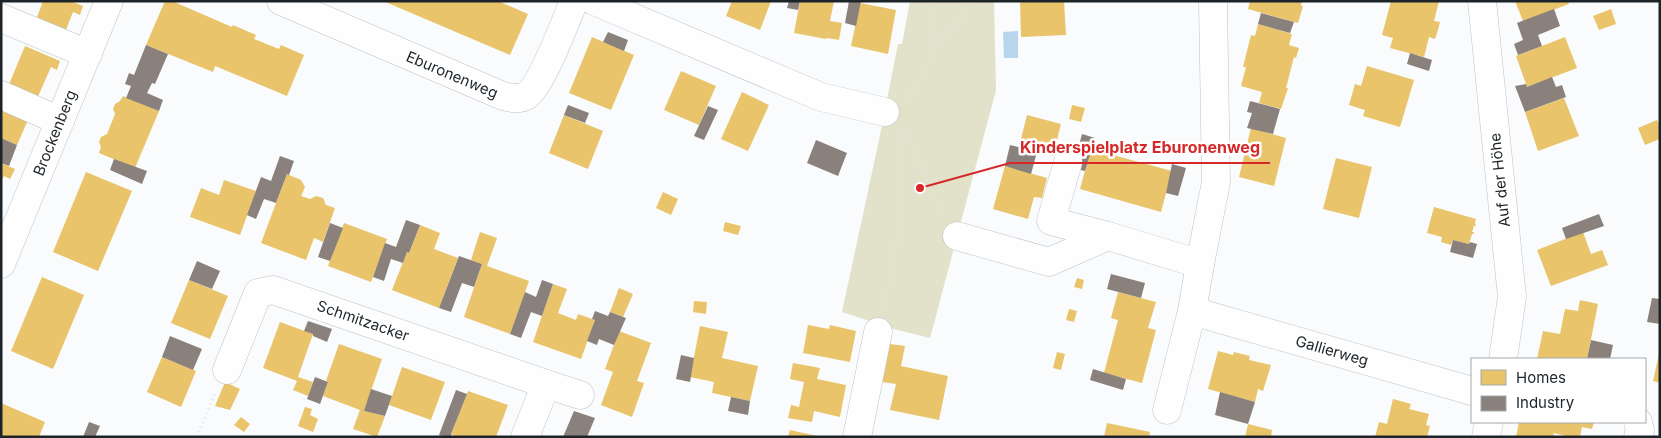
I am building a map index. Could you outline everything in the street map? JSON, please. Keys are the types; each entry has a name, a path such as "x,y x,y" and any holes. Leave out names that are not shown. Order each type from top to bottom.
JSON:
{"street":[{"name":"Brockenberg","path":"1,264 109,1"},
{"name":"Eburonenweg","path":"282,1 503,96 515,99 527,95 538,84 574,1"},
{"path":"594,1 821,97 898,117"},
{"path":"1167,410 1192,311 1216,182 1213,1"},
{"name":"Auf der Höhe","path":"1482,1 1512,297 1503,358"},
{"path":"1,18 88,54"},
{"path":"1,95 60,121"},
{"path":"1068,162 1051,221 1200,264"},
{"path":"957,236 1049,262 1108,236"},
{"name":"Schmitzacker","path":"227,370 258,293 273,290 580,395"},
{"name":"Gallierweg","path":"1192,311 1471,391"},
{"path":"857,437 878,332"},
{"path":"525,437 546,384"},
{"path":"1486,437 1489,423"},
{"path":"1638,423 1640,430 1638,437"}],"path":[{"path":"878,332 893,265 900,217 900,178 897,156 898,117 930,62 936,41 931,1"},
{"path":"936,41 958,25 968,1"},
{"path":"898,117 921,164 946,228 957,236"},
{"path":"197,437 227,370"}],"green space":[{"path":"910,1 994,1 996,90 930,338 894,329 842,312 898,44 902,44"}],"water":[{"path":"1018,31 1018,58 1004,58 1003,32"}],"building: Homes":[{"path":"43,1 70,1 83,6 80,15 73,12 63,37 34,25"},
{"path":"165,1 172,1 232,27 233,25 256,35 254,39 279,49 281,45 304,55 287,96 215,66 213,72 146,45"},
{"path":"383,1 498,1 528,14 510,55"},
{"path":"732,1 771,1 760,30 726,16"},
{"path":"800,1 834,1 830,21 842,23 839,40 794,33"},
{"path":"1020,1 1064,1 1066,35 1021,37"},
{"path":"1250,1 1302,1 1301,6 1303,6 1298,23 1248,9"},
{"path":"1391,1 1439,1 1434,21 1440,22 1438,30 1435,39 1429,37 1424,57 1390,48 1393,38 1382,35"},
{"path":"1515,1 1568,1 1569,4 1523,21"},
{"path":"860,3 896,10 888,54 851,46"},
{"path":"1611,9 1616,24 1599,30 1593,16"},
{"path":"1258,24 1292,34 1289,45 1299,48 1296,58 1294,57 1286,88 1288,88 1281,109 1259,103 1262,92 1241,86 1246,67 1243,67 1251,35 1255,36"},
{"path":"592,37 634,55 611,110 569,93"},
{"path":"1565,37 1577,68 1527,87 1516,56"},
{"path":"25,46 60,61 57,70 51,67 36,101 7,89"},
{"path":"1367,66 1414,80 1400,127 1363,116 1365,110 1349,105 1355,84 1361,86"},
{"path":"681,71 716,86 699,125 664,110"},
{"path":"742,92 769,105 748,151 721,139"},
{"path":"123,96 159,111 135,168 99,153 101,137 107,134 115,114 113,109 115,104"},
{"path":"1564,98 1579,136 1538,151 1525,112"},
{"path":"1,99 28,120 17,145 1,138"},
{"path":"1072,105 1085,108 1081,122 1069,119"},
{"path":"564,115 603,131 588,169 549,153"},
{"path":"1027,115 1061,124 1053,156 1019,147"},
{"path":"1657,120 1660,126 1660,139 1645,145 1638,128"},
{"path":"1251,128 1286,138 1274,186 1239,177"},
{"path":"1091,149 1172,171 1161,212 1080,189"},
{"path":"1336,158 1372,167 1359,218 1323,209"},
{"path":"1,163 15,169 10,179 4,176 1,181"},
{"path":"1005,166 1047,178 1042,198 1034,197 1028,219 993,209"},
{"path":"86,172 132,191 98,271 53,252"},
{"path":"287,174 301,180 305,187 301,196 310,199 316,196 323,198 326,205 335,208 323,242 314,238 306,260 261,243"},
{"path":"224,180 256,191 240,235 190,217 201,188 219,195"},
{"path":"663,192 678,199 671,215 656,208"},
{"path":"1434,207 1476,219 1476,226 1474,226 1472,232 1474,234 1472,234 1469,244 1453,240 1451,245 1441,242 1442,237 1427,233"},
{"path":"725,222 741,226 738,235 723,231"},
{"path":"344,223 387,239 371,282 328,266"},
{"path":"420,225 440,233 434,249 458,258 439,308 392,290"},
{"path":"480,232 497,238 487,266 529,281 510,334 464,317 482,264 471,260"},
{"path":"1583,232 1591,254 1602,250 1608,265 1551,286 1537,250"},
{"path":"42,277 84,295 53,369 11,351"},
{"path":"1077,278 1084,280 1082,289 1074,287"},
{"path":"189,280 228,296 210,339 171,323"},
{"path":"553,284 567,289 558,313 576,320 578,314 595,320 581,359 533,342"},
{"path":"619,288 633,294 623,317 610,312"},
{"path":"1118,292 1156,302 1148,328 1156,330 1142,383 1104,373 1118,320 1111,318"},
{"path":"1580,300 1598,304 1587,358 1537,358 1543,331 1560,334 1565,309 1578,311"},
{"path":"694,301 707,302 706,314 693,312"},
{"path":"1069,309 1077,311 1074,322 1066,320"},
{"path":"280,322 313,334 298,377 313,382 308,396 293,390 297,381 263,368"},
{"path":"808,325 829,329 830,325 856,331 850,362 803,353"},
{"path":"700,326 728,332 722,358 758,366 750,401 712,393 714,382 690,377"},
{"path":"619,331 651,343 637,381 644,383 632,417 601,405 613,372 605,369"},
{"path":"339,344 382,359 364,411 385,416 377,437 353,429 360,410 323,396 328,382 326,381"},
{"path":"890,344 905,346 901,366 948,376 939,420 890,410 896,384 882,382"},
{"path":"1218,351 1233,355 1234,352 1250,356 1249,360 1271,365 1263,391 1258,389 1255,402 1208,389"},
{"path":"1057,352 1065,354 1061,370 1053,368"},
{"path":"1660,354 1660,383 1653,381"},
{"path":"162,357 196,371 181,407 147,392"},
{"path":"793,363 820,368 817,379 846,385 840,417 814,411 812,422 788,418 791,405 799,407 804,382 790,379"},
{"path":"402,367 445,382 431,420 389,405"},
{"path":"225,382 240,389 230,410 215,406"},
{"path":"468,391 508,405 496,437 457,437 451,434"},
{"path":"1393,399 1411,404 1409,409 1429,414 1426,425 1430,426 1427,437 1375,437 1379,422 1387,424"},
{"path":"1,403 45,422 39,437 1,437"},
{"path":"305,407 312,409 310,415 318,419 313,432 298,426"},
{"path":"241,417 250,424 244,432 234,425"},
{"path":"1107,423 1150,432 1149,437 1104,437"},
{"path":"1519,423 1594,423 1592,429 1582,427 1580,437 1570,437 1554,433 1553,437 1516,437"},
{"path":"1248,424 1272,430 1271,437 1245,437"},
{"path":"790,430 817,436 817,437 788,437"}],"building: Industry":[{"path":"789,1 800,1 798,10 787,8"},
{"path":"849,1 861,1 856,26 845,23"},
{"path":"1554,9 1560,26 1538,35 1542,46 1518,55 1514,44 1523,40 1517,23"},
{"path":"1261,13 1294,22 1290,33 1258,24"},
{"path":"608,32 628,40 624,51 603,42"},
{"path":"146,45 168,54 155,84 152,83 147,93 163,100 159,111 126,98 131,86 125,84 129,73 134,75"},
{"path":"1410,53 1432,60 1429,71 1407,64"},
{"path":"1552,77 1556,87 1562,85 1566,97 1525,112 1515,86 1526,84 1527,87"},
{"path":"1250,101 1280,109 1273,134 1247,128 1252,113 1247,112"},
{"path":"568,105 589,113 585,123 564,115"},
{"path":"708,106 718,110 704,140 694,136"},
{"path":"1082,134 1095,138 1085,171 1073,168"},
{"path":"1,138 17,145 9,166 1,163"},
{"path":"816,140 847,153 838,176 807,163"},
{"path":"1010,145 1037,152 1031,174 1005,166"},
{"path":"280,156 294,161 276,203 264,199 256,219 247,215 261,177 271,181"},
{"path":"114,159 147,171 142,184 110,170"},
{"path":"1172,164 1186,168 1178,196 1166,193"},
{"path":"1599,214 1604,226 1566,239 1562,228"},
{"path":"406,220 420,225 409,253 407,252 403,263 391,259 384,281 373,277 385,243 396,247"},
{"path":"330,223 343,228 330,261 318,257"},
{"path":"1453,240 1477,244 1473,258 1450,252"},
{"path":"459,256 482,264 474,287 462,283 451,312 439,308"},
{"path":"197,261 220,271 212,289 189,280"},
{"path":"1111,274 1145,283 1141,298 1107,289"},
{"path":"542,280 553,284 542,316 531,312 521,338 510,334 525,292 536,297"},
{"path":"1652,298 1660,299 1660,324 1647,322"},
{"path":"595,311 608,316 610,312 626,318 614,345 599,339 597,345 587,341 595,320 592,319"},
{"path":"308,321 332,329 327,342 304,331"},
{"path":"170,336 202,349 193,370 162,357"},
{"path":"1591,340 1613,345 1610,358 1587,358"},
{"path":"681,355 694,358 690,382 676,379"},
{"path":"1093,369 1126,379 1123,390 1090,380"},
{"path":"315,377 328,382 320,404 307,399"},
{"path":"371,389 392,396 385,416 364,411"},
{"path":"456,390 467,394 451,434 452,437 444,437 439,435"},
{"path":"1220,392 1255,402 1248,424 1215,415"},
{"path":"731,397 750,401 748,415 728,411"},
{"path":"574,411 595,418 587,437 563,437"},
{"path":"89,422 100,426 95,437 83,437"}],"place":[{"name":"Kinderspielplatz Eburonenweg","path":"920,188"}]}
